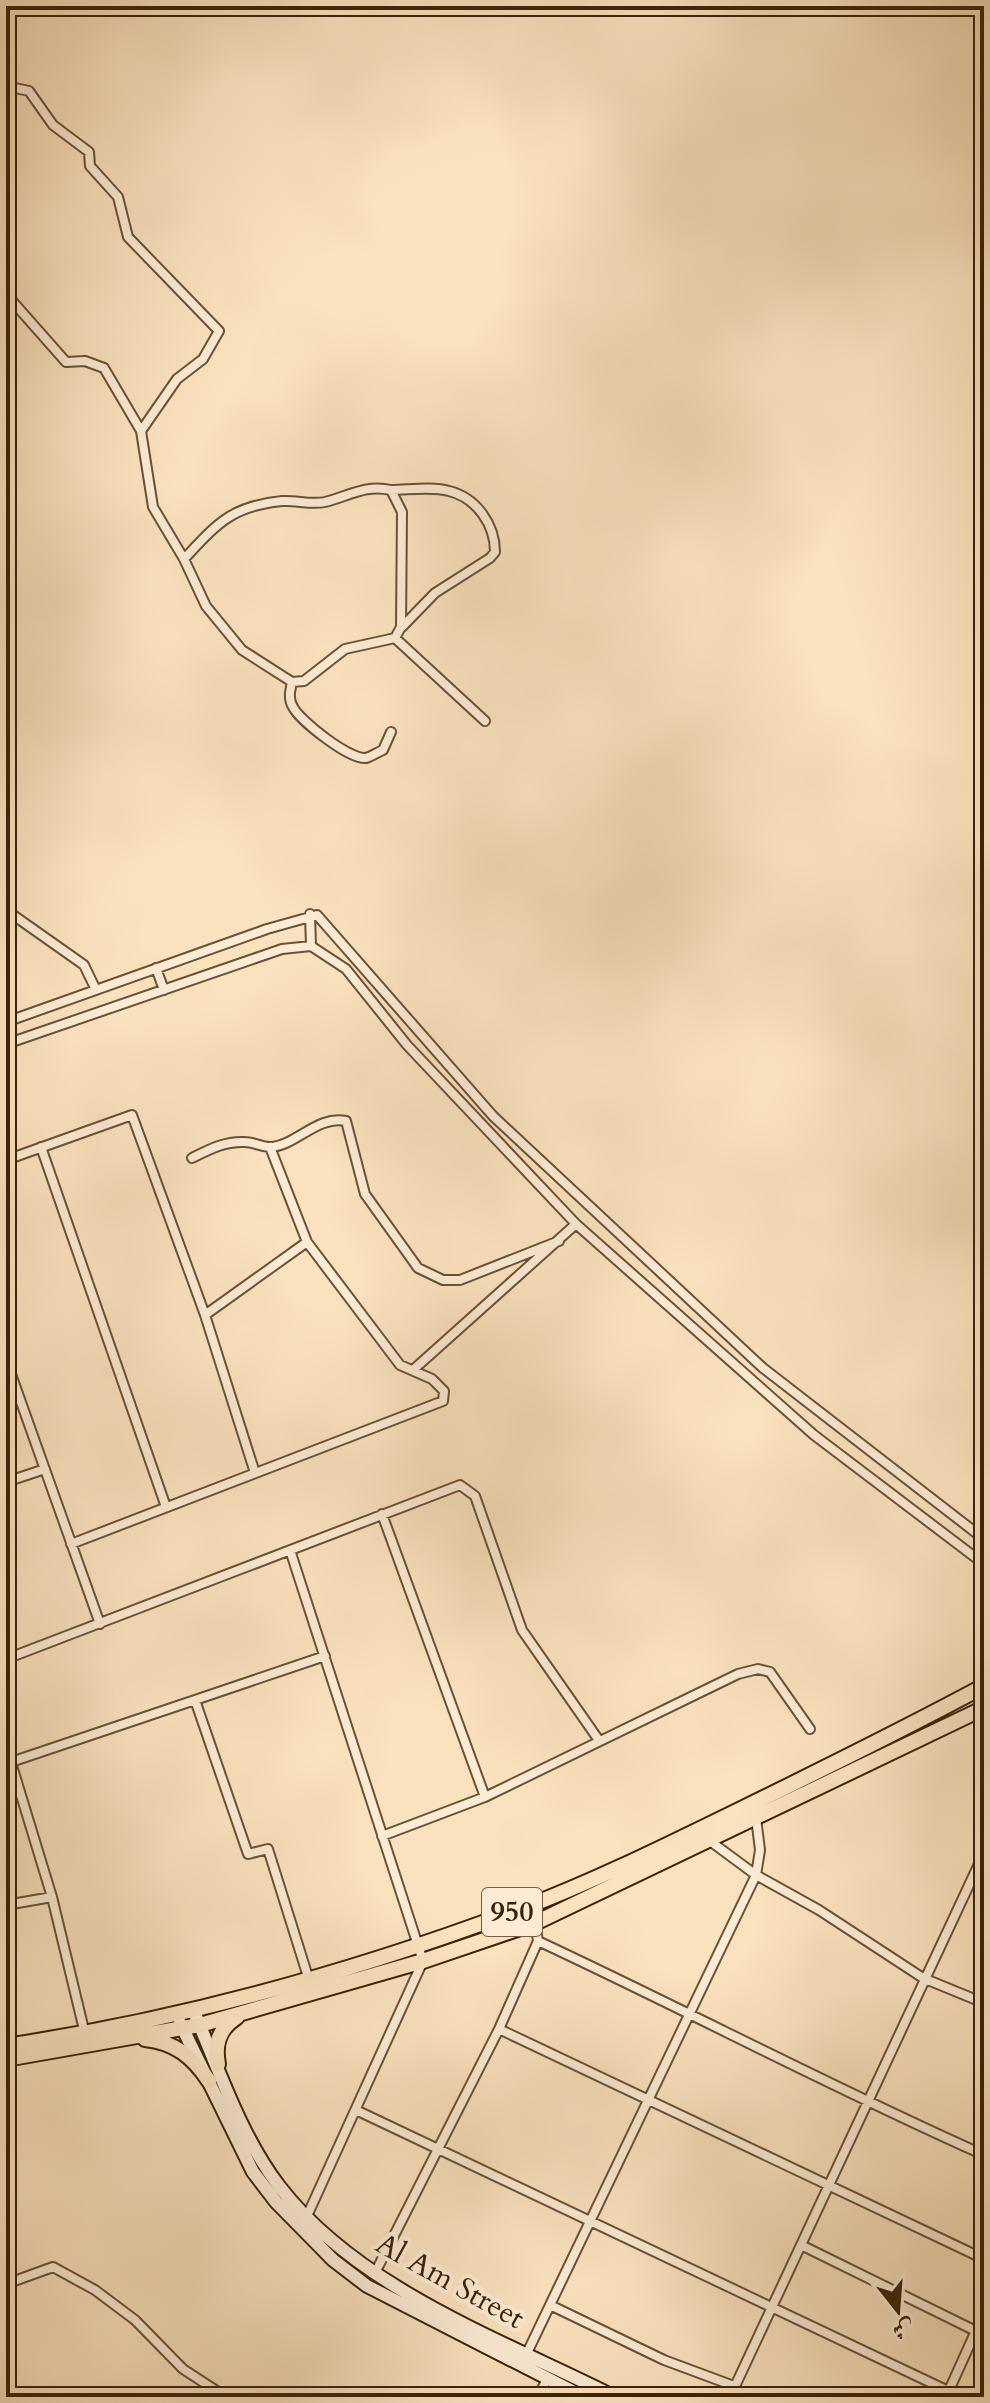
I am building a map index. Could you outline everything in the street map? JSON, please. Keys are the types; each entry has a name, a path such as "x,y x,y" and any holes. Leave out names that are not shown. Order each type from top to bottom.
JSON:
{"main road":[{"name":"950","path":"197,2018 246,2013 423,1961 535,1923 984,1686"},
{"name":"950","path":"6,2046 197,2018 417,1946 706,1834 756,1818 984,1708"},
{"path":"218,2064 217,2038 224,2027 246,2013"},
{"name":"Al Am Street","path":"197,2018 254,2146 279,2186 307,2216 375,2273 404,2292 615,2397"},
{"name":"950","path":"6,2059 137,2038 180,2022"},
{"name":"Al Am Street","path":"180,2022 253,2172 276,2202 333,2260 367,2286 584,2397"},
{"path":"137,2038 159,2040 180,2048 197,2063 209,2081"}],"street":[{"path":"6,86 29,91 53,125 89,152 90,166 118,197 128,237 219,331 203,359 177,379 141,431"},
{"path":"6,294 66,362 85,361 104,368 141,431 153,507 184,559 206,606 242,650 292,682 304,681 345,649 395,638 401,627 435,593 490,558 495,552 495,534 484,514 449,491 391,490 374,486 322,503 284,501 242,508 224,516 184,559"},
{"path":"391,490 402,512 401,627"},
{"path":"395,638 485,721"},
{"path":"292,682 289,695 298,714 350,755 365,758 383,750 391,732"},
{"path":"6,910 84,965 96,990"},
{"path":"6,1022 310,914 317,915 330,926 493,1116 580,1198 763,1368 984,1539"},
{"path":"310,914 311,946"},
{"path":"6,1044 282,949 311,946 346,969 407,1045 576,1224 814,1435 984,1564"},
{"path":"156,968 164,990"},
{"path":"6,1160 132,1115 205,1315 255,1473"},
{"path":"192,1158 224,1143 248,1142 270,1147 318,1125 346,1121 365,1194 418,1268 443,1280 460,1280 559,1241"},
{"path":"41,1147 166,1507"},
{"path":"71,1544 443,1401 444,1391 432,1379 400,1365 307,1242 270,1147"},
{"path":"567,1211 580,1198"},
{"path":"413,1370 576,1224"},
{"path":"205,1315 307,1242"},
{"path":"6,1360 100,1624"},
{"path":"6,1482 45,1469"},
{"path":"6,1659 460,1485 472,1490 522,1630 598,1739"},
{"path":"382,1514 485,1797"},
{"path":"290,1550 423,1961 358,2111 307,2216"},
{"path":"11,1762 325,1656"},
{"path":"382,1836 485,1797 598,1739 738,1674 758,1669 770,1672 810,1729"},
{"path":"195,1700 248,1854 268,1849 309,1980"},
{"path":"6,1746 52,1897 85,2034"},
{"path":"527,2353 756,1875 760,1850 756,1818"},
{"path":"706,1834 756,1875 819,1910 923,1978 984,2003"},
{"path":"730,2397 984,1853"},
{"path":"6,1905 52,1897"},
{"path":"375,2273 499,2029 538,1941 535,1923"},
{"path":"538,1941 690,2012 866,2103 984,2155"},
{"path":"499,2029 984,2259"},
{"path":"358,2111 774,2306 948,2394 961,2397"},
{"path":"801,2245 980,2333"},
{"path":"6,2284 53,2267 95,2290 135,2320 183,2369 226,2397"},
{"path":"550,2305 664,2360 734,2386"},
{"path":"948,2394 980,2333 984,2313"},
{"path":"538,2397 547,2379"}]}
